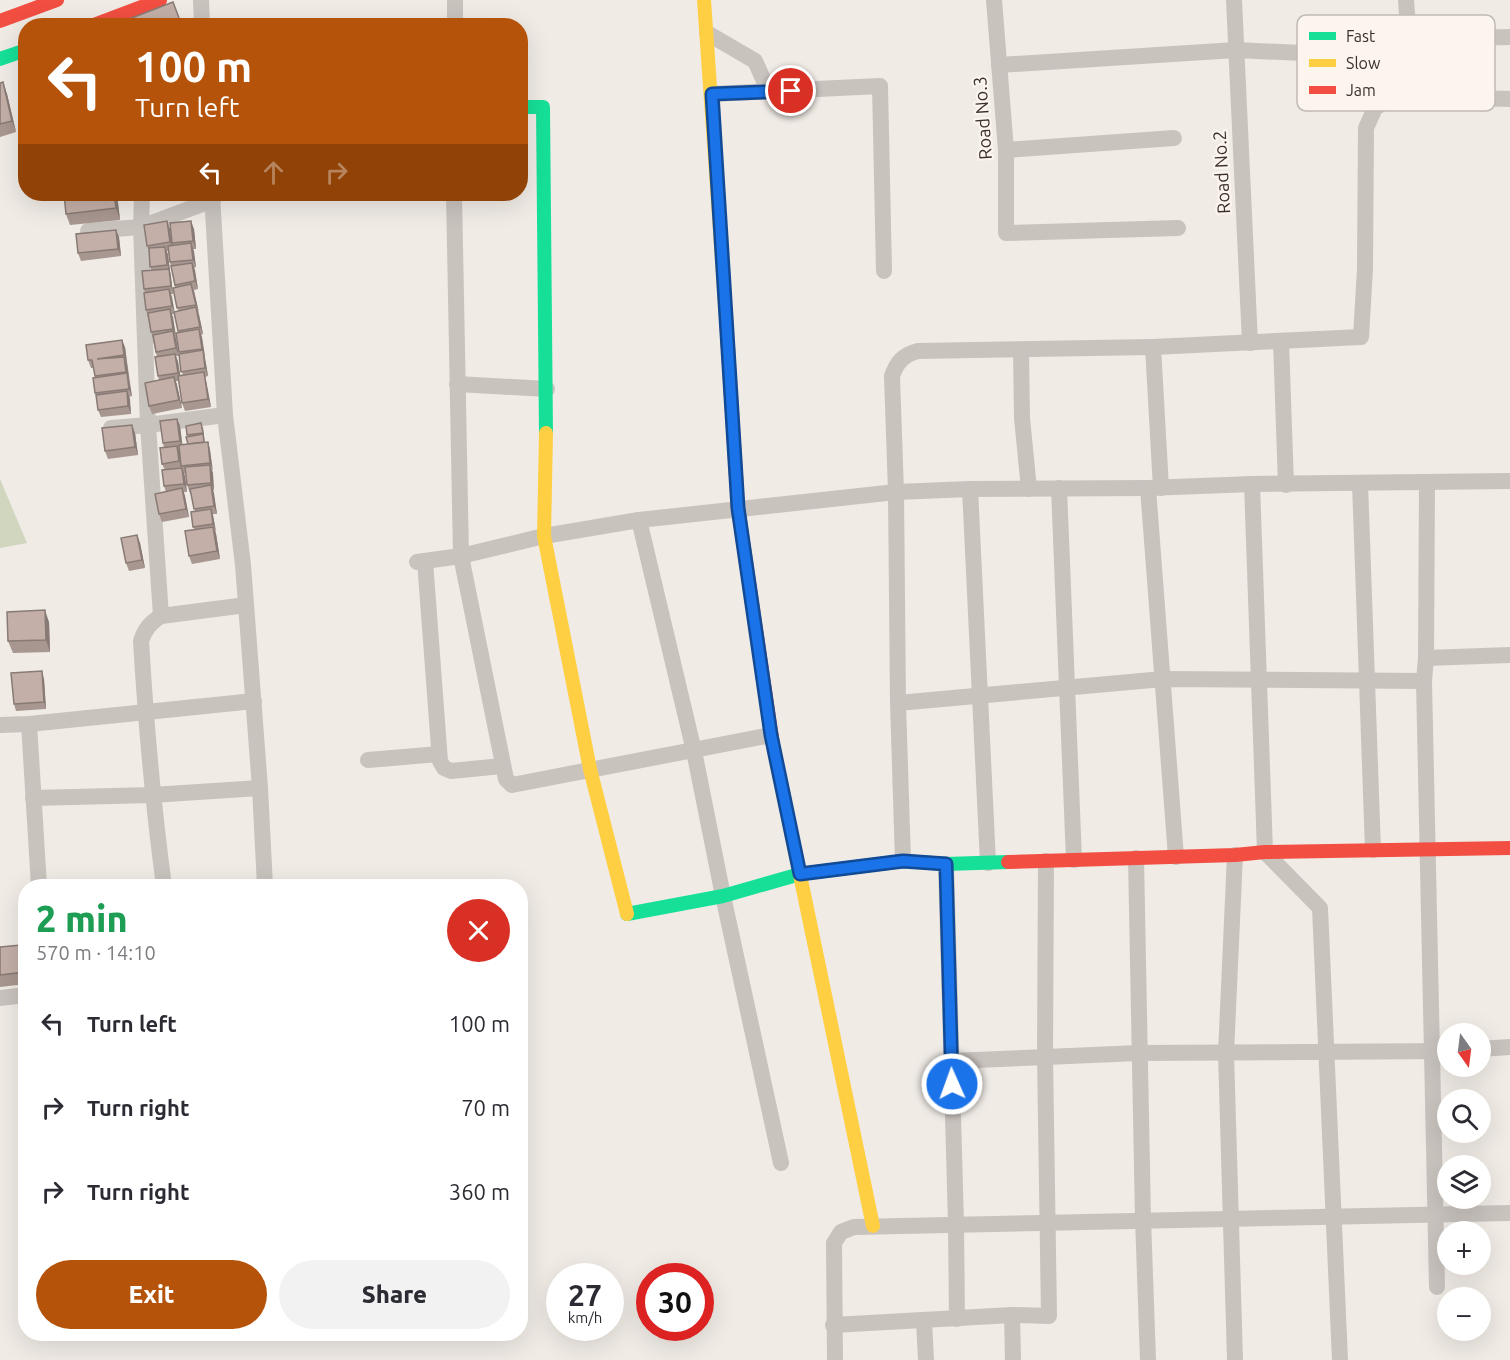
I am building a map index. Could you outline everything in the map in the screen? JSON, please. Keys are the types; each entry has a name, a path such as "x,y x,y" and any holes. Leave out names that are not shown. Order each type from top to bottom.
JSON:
{"main road":[{"path":"0,21 57,0"},
{"path":"113,18 160,0"},
{"path":"704,0 738,508 771,735 873,1226"},
{"path":"0,59 18,53"},
{"path":"528,107 543,107 547,389 544,536 590,768 627,915 723,897 800,874 903,861 946,864 1235,855 1265,852 1510,848"}],"street":[{"path":"201,0 202,18"},
{"path":"455,0 455,18"},
{"name":"Road No.3","path":"994,0 1006,150 1006,233 1179,228"},
{"name":"Road No.2","path":"1234,0 1250,343"},
{"path":"1406,0 1407,15"},
{"path":"707,33 755,61 769,92"},
{"path":"1495,37 1510,37"},
{"path":"999,65 1236,50 1297,53"},
{"path":"712,94 880,86 884,271"},
{"path":"1495,99 1510,99"},
{"path":"903,861 892,376 897,364 902,358 918,351 1153,347 1361,337 1365,269 1366,128 1374,111"},
{"path":"1006,150 1174,138"},
{"path":"142,201 148,424 160,616"},
{"path":"88,231 141,227 203,201"},
{"path":"212,201 225,415 246,605 265,879"},
{"path":"454,201 460,556 506,779 512,785 590,768 694,751 771,735"},
{"path":"1281,341 1286,485"},
{"path":"1153,347 1155,488 1163,679 1176,857"},
{"path":"1021,350 1022,418 1029,489"},
{"path":"457,384 547,389"},
{"path":"105,429 225,415"},
{"path":"502,766 451,771 444,768 440,761 421,562 460,556 544,536 639,520 896,492 1510,481"},
{"path":"1427,482 1424,681 1428,848 1438,1023"},
{"path":"1360,483 1373,850"},
{"path":"1252,484 1265,852 1320,908 1340,1360"},
{"path":"970,489 988,863"},
{"path":"1059,489 1074,860"},
{"path":"639,520 694,751 781,1164"},
{"path":"163,879 152,795 145,712 141,641 144,631 160,616 246,605"},
{"path":"1426,658 1510,655"},
{"path":"898,703 1163,679 1424,681"},
{"path":"0,725 254,701"},
{"path":"29,724 39,879"},
{"path":"368,760 439,754"},
{"path":"33,798 152,795 260,788"},
{"path":"1235,855 1226,1053 1235,1360"},
{"path":"1136,858 1148,1360"},
{"path":"833,1325 1012,1315 1049,1316 1045,1056 1046,861"},
{"path":"946,864 957,1319"},
{"path":"0,998 18,996"},
{"path":"1491,1048 1510,1047"},
{"path":"951,1061 1139,1053 1437,1052"},
{"path":"1437,1287 1435,1214 1439,1077"},
{"path":"835,1360 834,1243 841,1232 854,1227 1048,1221 1510,1213"},
{"path":"1012,1315 1013,1360"},
{"path":"924,1321 926,1360"}],"green space":[{"path":"0,479 27,543 0,548"}],"building":[{"path":"173,2 179,18 132,18"},
{"path":"3,82 12,121 0,124 0,83"},
{"path":"65,201 115,201 116,208 66,214"},
{"path":"167,221 170,242 147,246 144,225"},
{"path":"191,221 193,241 172,243 170,223"},
{"path":"116,230 118,249 78,253 76,234"},
{"path":"191,243 193,260 170,262 168,246"},
{"path":"165,247 167,265 150,267 149,248"},
{"path":"192,263 195,281 175,285 171,266"},
{"path":"169,269 171,286 144,289 142,271"},
{"path":"191,284 196,305 177,308 173,288"},
{"path":"169,289 172,306 146,310 144,293"},
{"path":"196,307 200,327 178,331 174,312"},
{"path":"170,309 173,329 151,332 148,313"},
{"path":"199,329 202,349 179,352 176,333"},
{"path":"173,331 176,348 156,352 153,335"},
{"path":"122,340 124,355 97,359 124,357 126,372 95,376 92,360 88,360 86,345"},
{"path":"203,350 205,368 181,372 179,354"},
{"path":"175,354 178,373 158,376 155,357"},
{"path":"204,372 208,399 182,403 178,376"},
{"path":"127,373 129,389 95,393 93,378"},
{"path":"174,377 179,400 149,406 145,383"},
{"path":"127,391 128,406 98,410 96,395"},
{"path":"177,419 180,441 163,443 160,421"},
{"path":"201,423 203,433 187,435 186,426"},
{"path":"132,425 135,447 105,451 102,428"},
{"path":"203,434 204,442 188,444 186,437"},
{"path":"208,442 210,463 181,466 179,445"},
{"path":"177,446 179,461 162,464 160,448"},
{"path":"210,465 211,483 187,485 185,467"},
{"path":"182,468 184,484 164,486 162,470"},
{"path":"211,485 214,506 194,509 190,489"},
{"path":"182,488 186,509 159,514 155,494"},
{"path":"211,509 213,524 193,527 191,512"},
{"path":"213,527 217,551 189,556 185,531"},
{"path":"137,535 142,560 126,563 121,538"},
{"path":"45,610 46,640 8,641 7,612"},
{"path":"42,671 44,702 14,704 11,673"},
{"path":"18,945 18,973 0,975 0,947"}],"traffic: fast":[{"path":"0,59 18,53"},
{"path":"528,107 543,107 546,433"},
{"path":"627,914 723,896 800,874 903,861 946,864 1008,862"}],"traffic: slow":[{"path":"704,0 726,317"},
{"path":"546,433 544,536 590,769 627,914"},
{"path":"773,745 873,1226"}],"traffic: jam":[{"path":"0,21 57,0"},
{"path":"112,18 160,0"},
{"path":"726,317 738,508 773,745"},
{"path":"1008,862 1235,855 1265,852 1510,848"}],"route":[{"path":"791,91 712,94 738,508 771,735 800,874 903,861 946,864 952,1084"}]}
